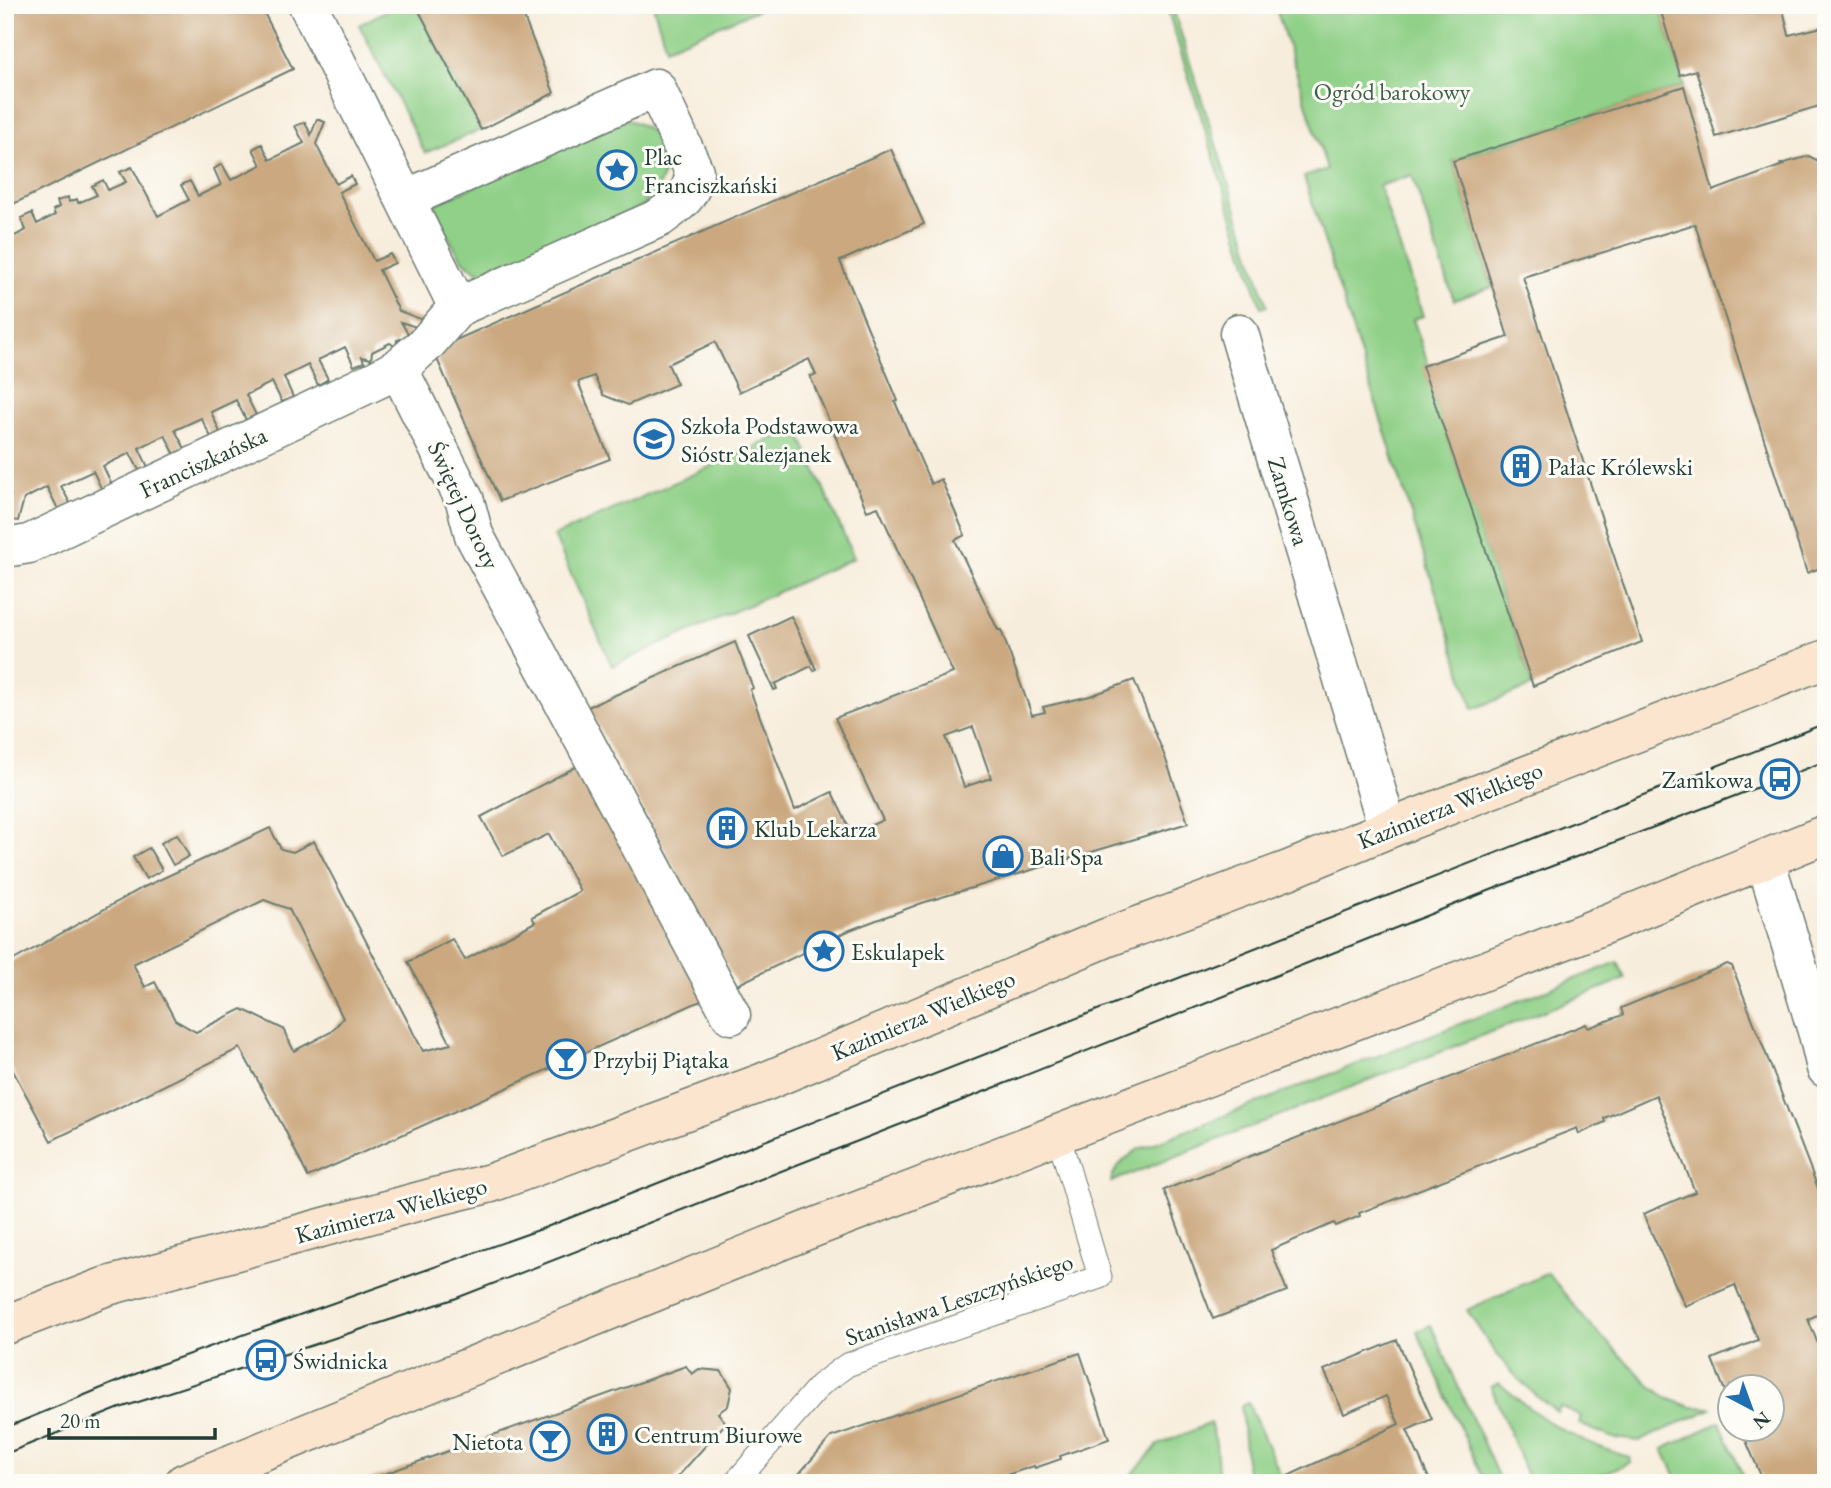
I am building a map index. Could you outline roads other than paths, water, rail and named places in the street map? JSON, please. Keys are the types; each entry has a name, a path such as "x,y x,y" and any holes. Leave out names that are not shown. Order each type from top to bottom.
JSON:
{"main road":[{"name":"Kazimierza Wielkiego","path":"5,1325 104,1287 491,1183 764,1082 1106,938 1291,869 1826,659"},
{"path":"184,1483 800,1233 1591,930 1826,835"}],"street":[{"path":"308,5 458,307"},
{"path":"398,368 426,344 458,307 659,218 689,194 694,182 694,171 656,88 406,199"},
{"name":"Zamkowa","path":"1239,333 1388,829"},
{"name":"Franciszkańska","path":"10,547 29,544 398,368"},
{"name":"Świętej Doroty","path":"398,368 466,501 474,535 731,1015"},
{"path":"1765,859 1826,1068"}],"lane":[{"name":"Stanisława Leszczyńskiego","path":"735,1483 820,1385 847,1365 1100,1278 1058,1134"}],"tram line":[{"path":"5,1428 150,1368 544,1228 1826,723"},
{"path":"5,1454 120,1408 454,1299 1521,878 1826,761"}],"place":[{"name":"Plac Franciszkański","path":"617,170"},
{"name":"Szkoła Podstawowa Sióstr Salezjanek","path":"654,439"},
{"name":"Pałac Królewski","path":"1521,466"},
{"name":"Zamkowa","path":"1780,779"},
{"name":"Klub Lekarza","path":"727,828"},
{"name":"Bali Spa","path":"1003,856"},
{"name":"Eskulapek","path":"824,951"},
{"name":"Przybij Piątaka","path":"566,1059"},
{"name":"Świdnicka","path":"266,1360"},
{"name":"Centrum Biurowe","path":"607,1434"},
{"name":"Nietota","path":"550,1441"}],"park label":[{"name":"Ogród barokowy","path":"1392,91"}]}
